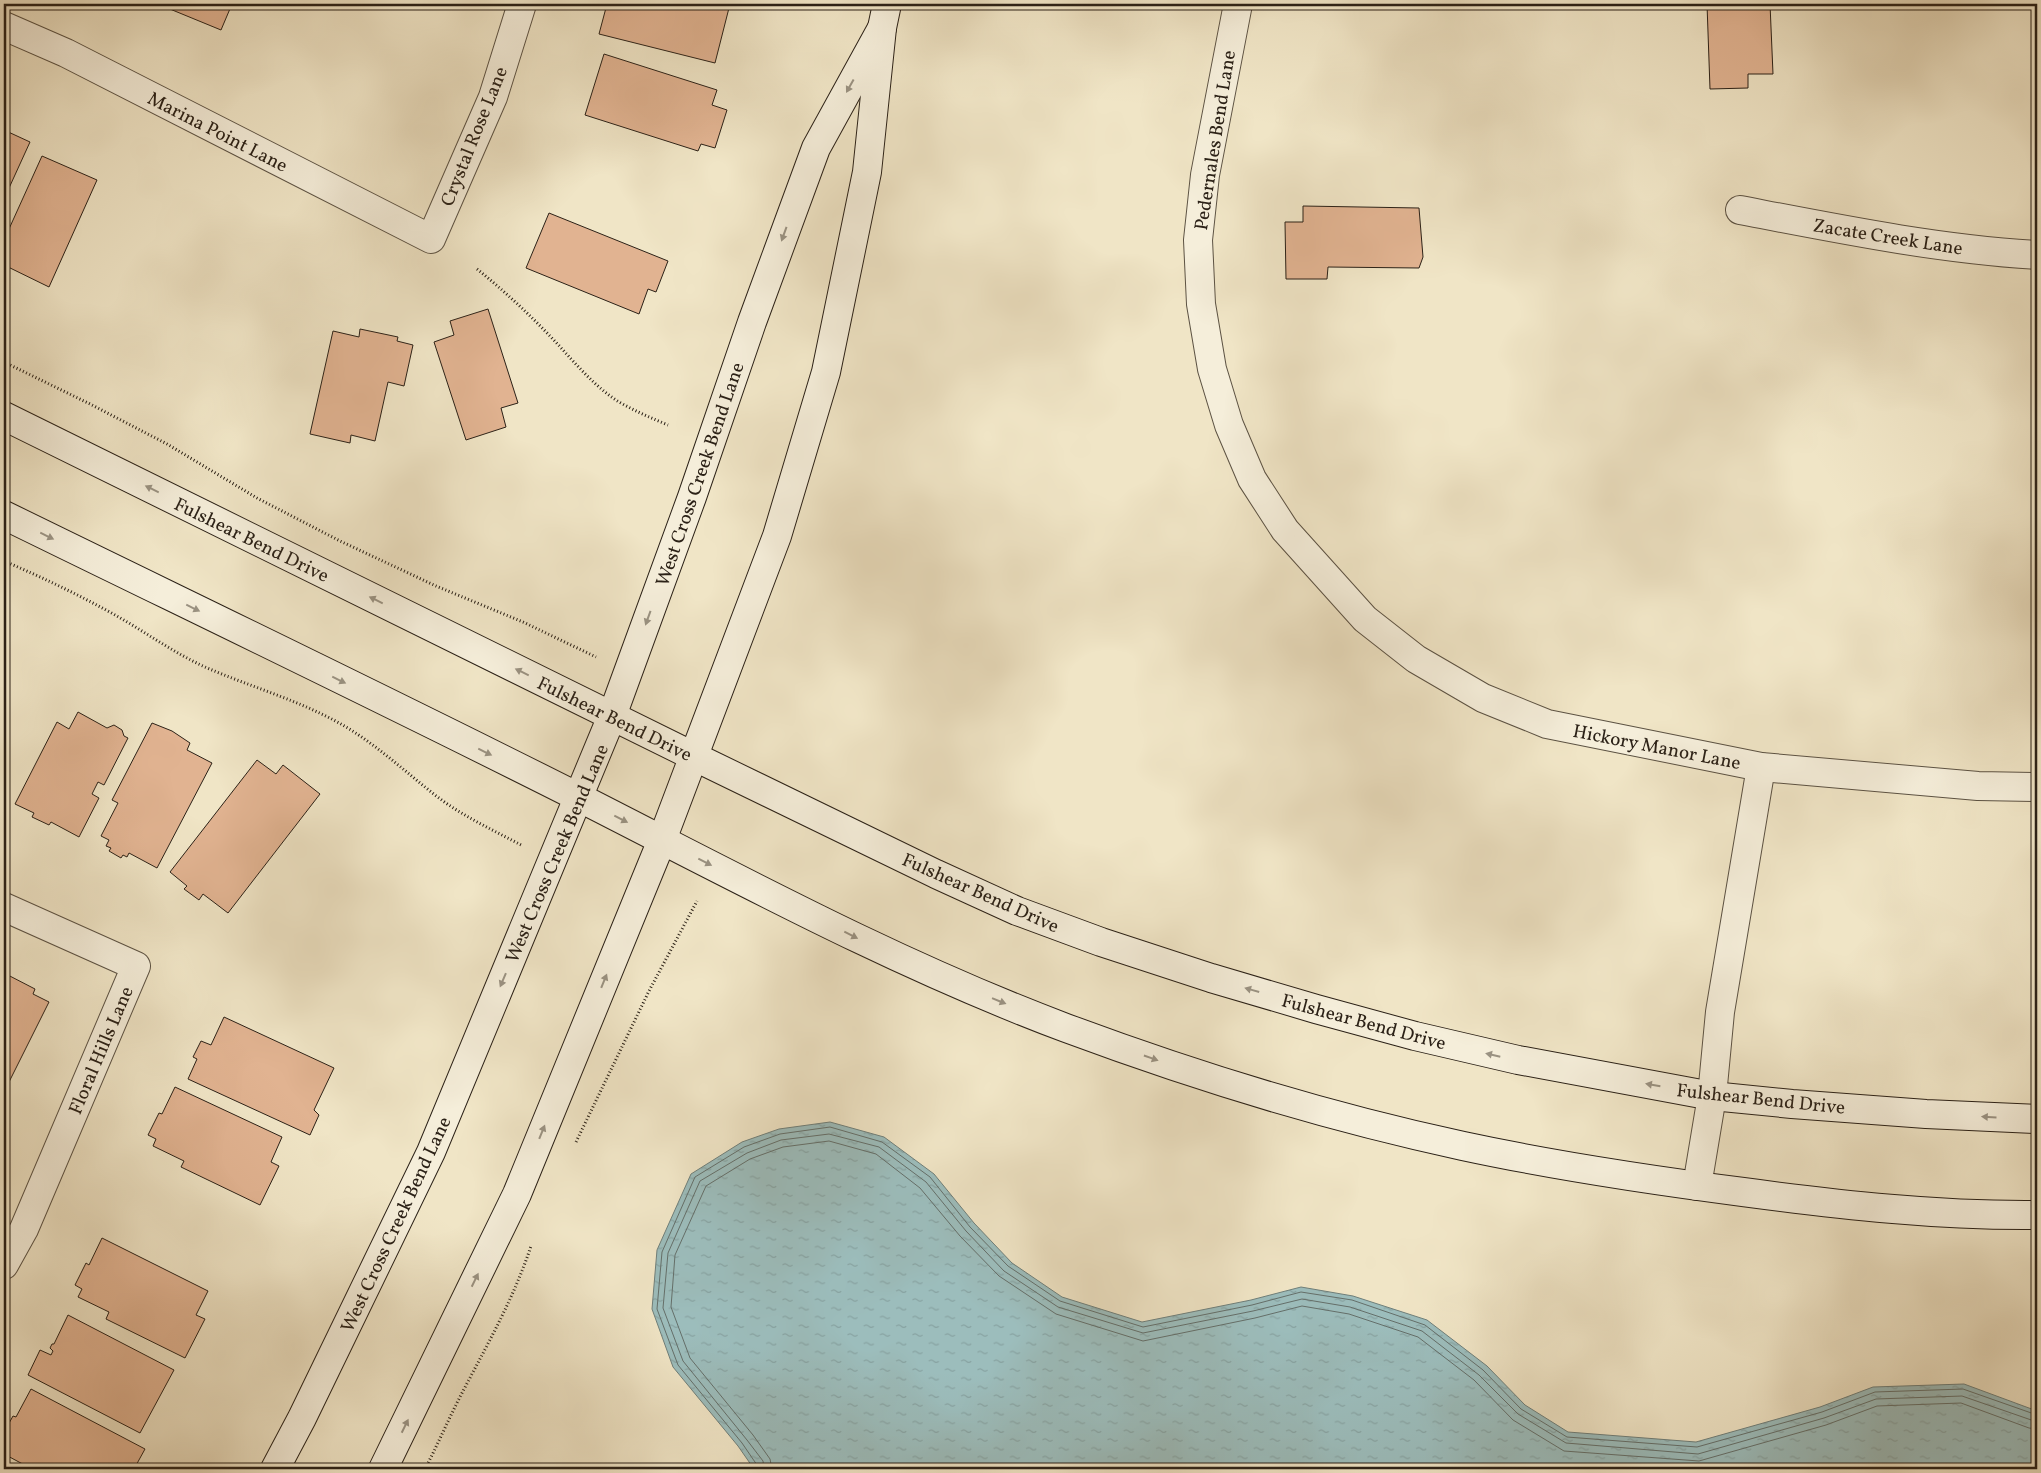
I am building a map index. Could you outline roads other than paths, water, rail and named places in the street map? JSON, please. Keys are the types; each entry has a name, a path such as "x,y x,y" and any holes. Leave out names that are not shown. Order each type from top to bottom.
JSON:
{"main road":[{"name":"Crystal Rose Lane","path":"430,239 493,97 522,4"},
{"name":"Pedernales Bend Lane","path":"1238,4 1205,175 1198,240 1201,304 1212,369 1229,425 1252,479 1284,530 1324,574"},
{"name":"West Cross Creek Bend Lane","path":"275,1469 302,1418 431,1152 612,716 692,498 752,322 816,148 884,16"},
{"name":"West Cross Creek Bend Lane","path":"382,1469 517,1194 695,757 778,536 826,372 867,172 884,16"},
{"name":"Marina Point Lane","path":"4,26 66,53 430,239"},
{"name":"Zacate Creek Lane","path":"1740,210 1868,234 1990,252 2037,255"},
{"name":"Fulshear Bend Drive","path":"4,416 936,874 1008,907 1128,951 1210,978 1415,1036 1518,1060 1712,1096 1811,1106 2037,1120"},
{"path":"4,515 579,798 868,944 1062,1027 1153,1059 1247,1090 1347,1118 1462,1146 1579,1169 1882,1209 2037,1215"},
{"name":"Hickory Manor Lane","path":"1324,574 1365,619 1416,659 1483,698 1547,724 1761,767 1978,786 2037,787"},
{"path":"1697,1186 1712,1096 1720,1012 1761,767"},
{"name":"Floral Hills Lane","path":"4,907 136,966 24,1229 4,1266"}],"water":[{"path":"830,1122 884,1137 934,1174 974,1223 1012,1263 1062,1297 1142,1322 1251,1300 1301,1287 1353,1296 1427,1320 1487,1366 1525,1405 1568,1432 1696,1442 1820,1407 1873,1387 1964,1384 2037,1411 2037,1469 754,1469 738,1446 673,1367 652,1309 657,1250 691,1174 742,1142 779,1129"}]}
